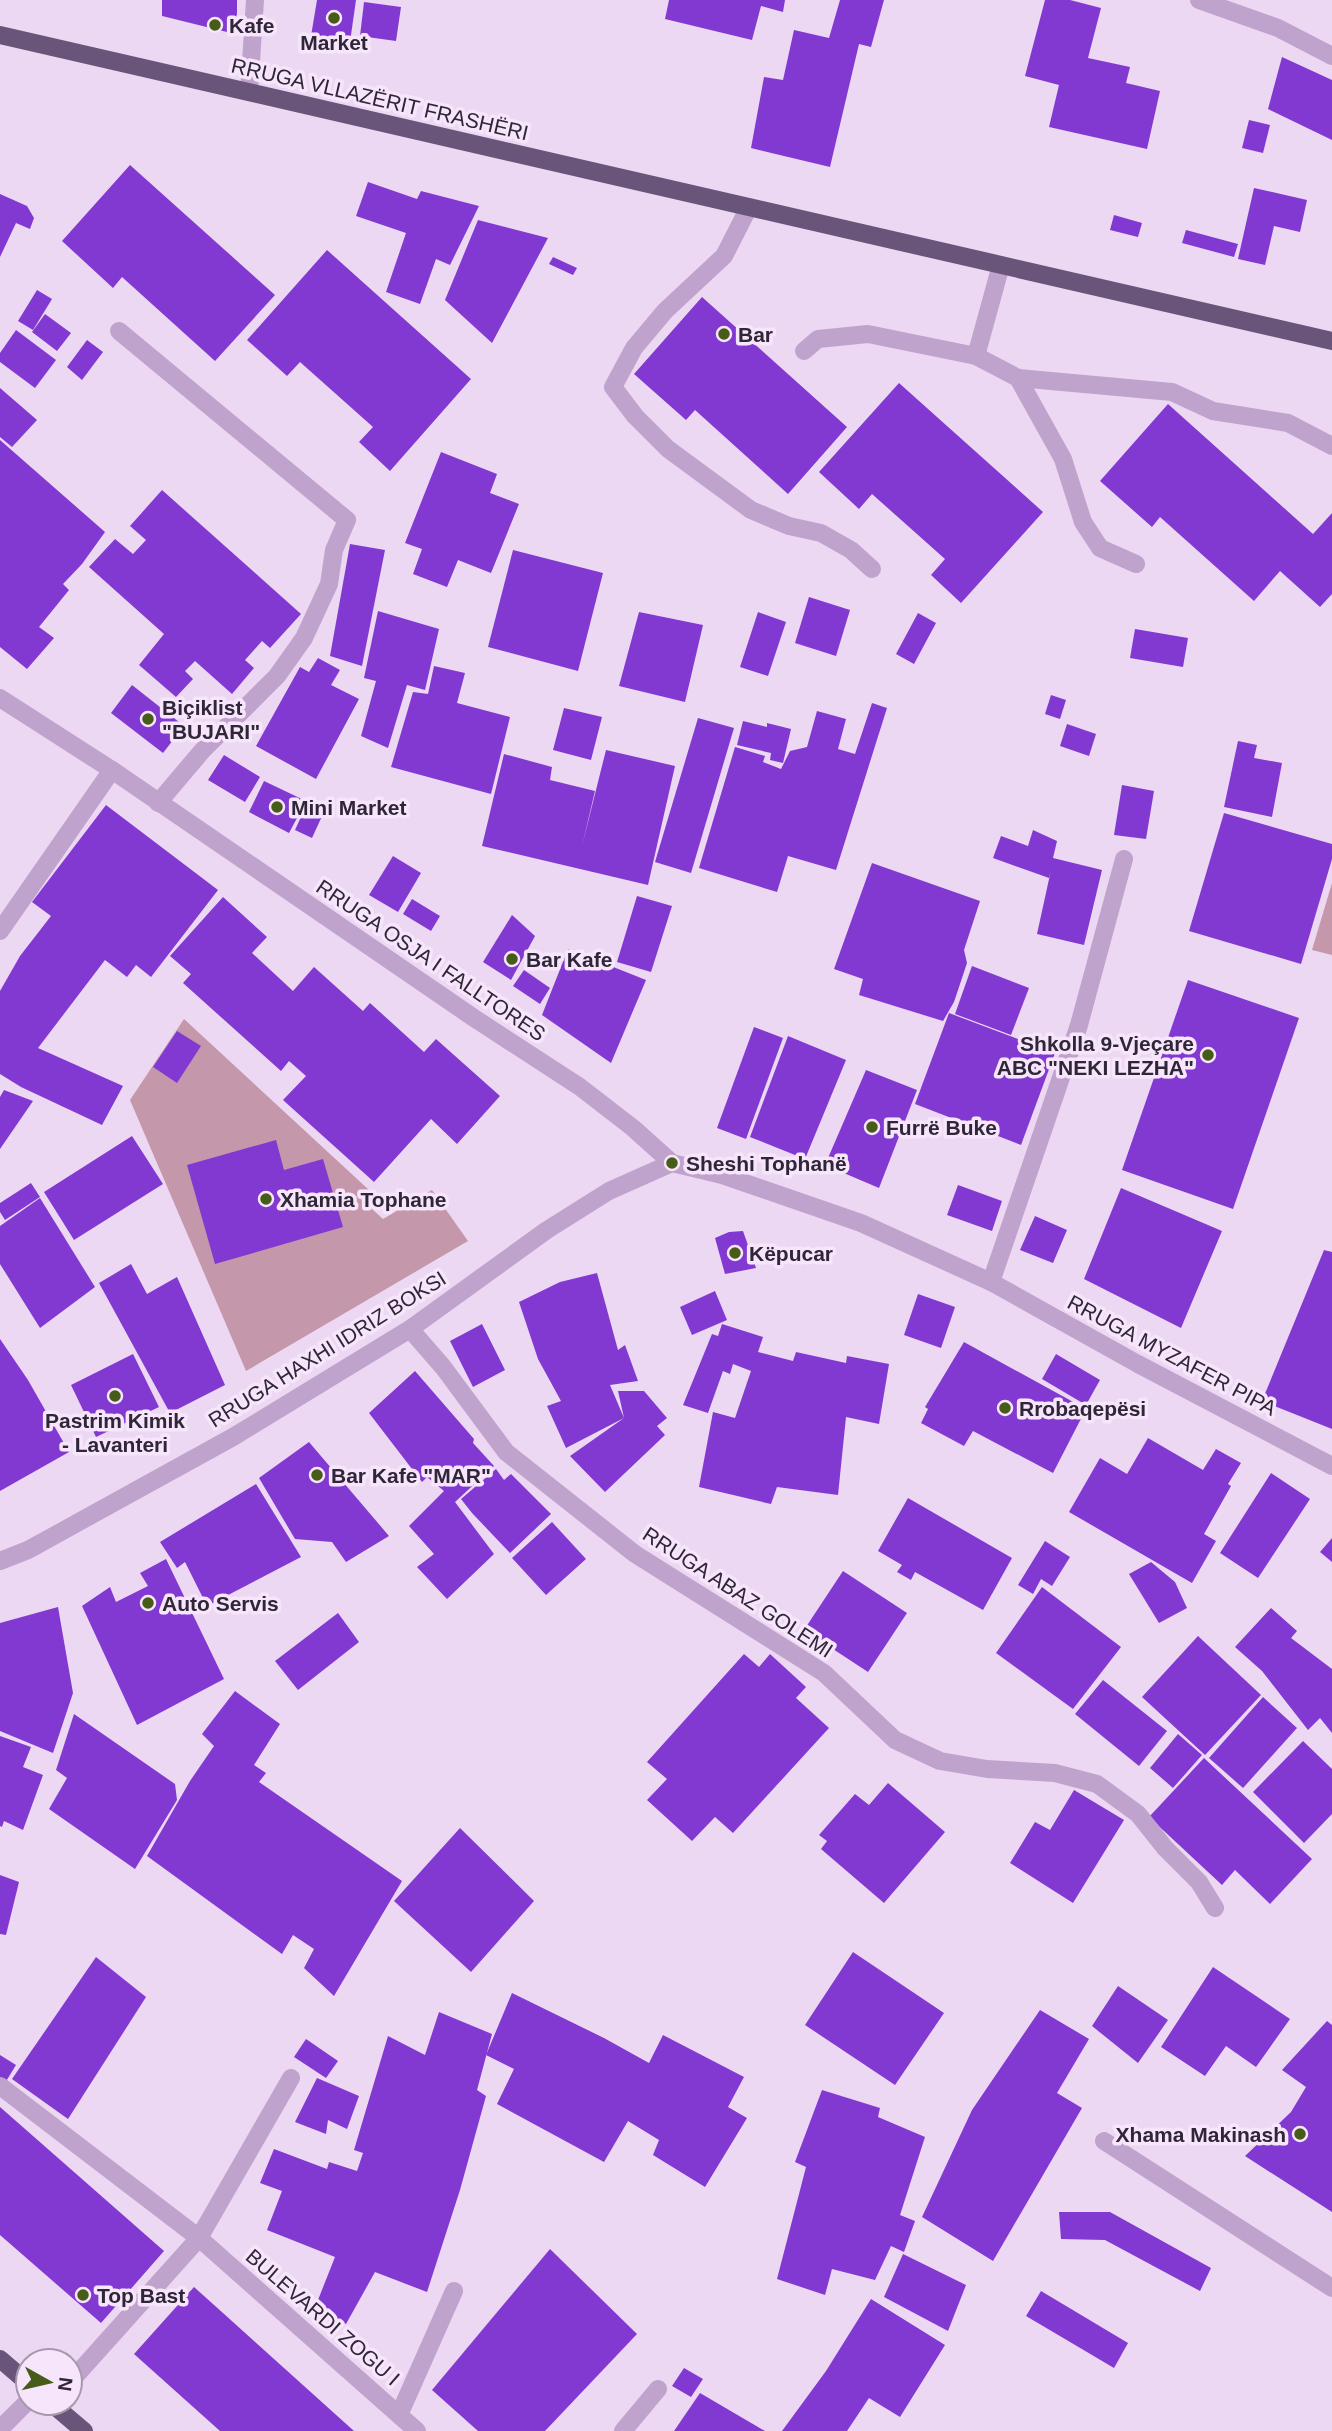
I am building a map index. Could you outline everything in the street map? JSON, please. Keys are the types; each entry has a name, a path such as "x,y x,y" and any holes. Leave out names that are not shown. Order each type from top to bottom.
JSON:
{"main road":[{"name":"RRUGA VLLAZËRIT FRASHËRI","path":"0,35 1332,341"},
{"path":"0,2359 14,2371"},
{"path":"68,2417 84,2431"}],"street":[{"path":"249,92 255,0"},
{"path":"1199,0 1278,28 1332,56"},
{"path":"749,207 724,256 665,311 634,348 613,387 635,416 668,449 751,510 789,526 821,533 851,550 872,569"},
{"path":"976,356 1001,265"},
{"path":"119,331 347,520 334,550 329,584 304,638 277,676 202,751 158,803"},
{"path":"804,351 818,339 868,334 976,356 1018,378 1172,392 1213,411 1288,423 1332,446"},
{"path":"1018,378 1063,459 1083,522 1100,548 1136,564"},
{"name":"RRUGA OSJA I FALLTORES","path":"0,698 112,770 474,1018 580,1087 633,1128 672,1163"},
{"path":"0,931 112,770"},
{"path":"991,1282 1079,1025 1124,859"},
{"name":"RRUGA MYZAFER PIPA","path":"672,1163 722,1175 861,1223 991,1282 1138,1364 1332,1466"},
{"name":"RRUGA HAXHI IDRIZ BOKSI","path":"0,1562 28,1550 233,1437 410,1328 547,1230 610,1191 672,1163"},
{"name":"RRUGA ABAZ GOLEMI","path":"410,1328 443,1367 506,1452 635,1554 824,1673 895,1740 940,1761 987,1769 1055,1773 1097,1784 1138,1814 1165,1848 1199,1882 1215,1908"},
{"path":"84,2366 199,2238 290,2078"},
{"name":"BULEVARDI ZOGU I","path":"0,2086 199,2238 417,2431"},
{"path":"1104,2141 1332,2288"},
{"path":"399,2415 454,2291"},
{"path":"623,2431 658,2389"},
{"path":"0,2429 14,2415"}],"shaded area":[{"path":"1332,883 1332,955 1312,950"},
{"path":"184,1019 369,1190 361,1199 383,1219 432,1190 468,1241 246,1371 130,1100"}],"building":[{"name":"Kafe","path":"162,0 237,0 237,14 231,33 162,16"},
{"name":"Market","path":"317,0 356,0 350,42 311,36"},
{"path":"669,0 785,0 783,12 761,6 752,40 665,19"},
{"path":"840,0 884,0 871,47 859,44 830,167 751,148 764,77 783,80 794,30 829,38"},
{"path":"1045,0 1070,0 1101,8 1088,58 1130,67 1126,83 1160,91 1147,149 1049,127 1059,85 1025,76"},
{"path":"364,2 401,7 396,41 360,36"},
{"path":"1282,57 1332,80 1332,140 1268,109"},
{"path":"1249,120 1270,125 1263,153 1242,148"},
{"path":"130,165 275,295 215,361 122,277 113,288 62,241"},
{"path":"368,182 417,199 421,191 479,206 450,265 436,259 420,304 386,292 406,233 356,216"},
{"path":"1254,188 1307,200 1300,232 1274,226 1265,265 1238,259"},
{"path":"0,194 27,206 34,218 30,229 16,223 0,257"},
{"path":"1114,215 1142,223 1138,237 1110,230"},
{"path":"478,220 548,238 492,343 445,300"},
{"path":"1186,230 1238,244 1234,257 1182,243"},
{"path":"327,250 471,379 390,471 359,442 373,427 300,362 287,376 247,340"},
{"path":"553,257 577,268 573,275 549,264"},
{"path":"37,290 52,299 33,330 18,321"},
{"path":"702,297 847,427 788,494 695,410 686,420 634,374"},
{"path":"45,314 71,333 57,351 32,332"},
{"path":"16,330 56,360 35,388 0,362 0,353"},
{"path":"87,340 103,352 82,380 67,367"},
{"path":"899,383 1043,512 961,603 931,575 945,559 872,494 859,509 819,472"},
{"path":"0,388 37,420 12,447 0,437"},
{"path":"1168,404 1313,534 1332,513 1332,594 1320,607 1280,571 1254,601 1160,517 1152,527 1100,481"},
{"path":"0,440 105,532 82,564 63,584 69,590 39,627 54,638 27,669 0,647"},
{"path":"441,452 497,474 490,493 519,504 491,573 458,560 447,587 413,574 422,549 405,543"},
{"path":"162,490 301,614 270,648 262,641 245,660 254,668 232,694 195,661 185,671 193,679 176,697 139,665 164,634 89,567 115,539 133,554 146,540 130,526"},
{"path":"350,544 385,550 362,666 330,656"},
{"path":"513,550 603,573 578,671 488,647"},
{"path":"809,597 850,610 836,656 795,643"},
{"path":"378,611 439,629 425,690 407,685 388,748 361,736 376,681 364,678"},
{"path":"639,612 703,625 685,702 619,686"},
{"path":"758,612 786,622 768,676 740,667"},
{"path":"918,613 936,623 914,664 896,654"},
{"path":"1135,629 1188,638 1183,667 1130,658"},
{"path":"318,658 340,670 331,685 359,699 316,779 256,746 300,667 309,672"},
{"path":"434,666 465,673 457,703 510,717 491,794 391,767 413,692 428,694"},
{"name":"Biçiklist \"BUJARI\"","path":"132,685 184,726 163,753 111,713"},
{"path":"1051,695 1066,700 1060,719 1045,714"},
{"path":"872,703 887,708 836,870 788,856 777,892 699,868 735,747 765,756 763,762 781,769 790,751 807,747 817,711 846,719 838,749 855,754"},
{"path":"564,708 602,717 591,760 553,750"},
{"path":"698,718 734,728 691,873 655,862"},
{"path":"743,721 791,729 783,763 770,760 771,753 737,745"},
{"path":"1067,724 1096,734 1089,756 1060,746"},
{"path":"1238,741 1257,745 1254,758 1282,763 1272,817 1224,807"},
{"path":"606,750 675,766 648,885 482,846 504,754 552,767 550,780 595,791 582,846"},
{"path":"224,755 260,777 245,802 208,780"},
{"name":"Mini Market","path":"264,781 306,801 289,833 249,812"},
{"path":"1122,785 1154,791 1146,839 1114,835"},
{"path":"106,805 218,890 151,977 136,965 127,977 105,960 38,1048 123,1086 102,1125 21,1087 0,1074 0,991 20,956 51,916 32,902"},
{"path":"306,806 323,814 312,838 295,830"},
{"path":"1224,813 1332,844 1332,859 1301,964 1189,931"},
{"path":"1033,830 1057,841 1053,858 1102,870 1084,945 1037,934 1051,870 1049,878 993,858 1001,836 1028,846"},
{"path":"393,856 421,873 398,912 369,895"},
{"path":"872,863 980,901 964,950 967,963 954,1002 943,1021 859,995 863,979 834,969"},
{"path":"637,896 672,906 651,972 617,962"},
{"path":"223,897 267,937 252,953 293,991 314,967 363,1011 370,1003 424,1052 436,1039 500,1096 457,1144 431,1119 374,1182 283,1100 306,1076 289,1061 281,1071 183,983 191,974 170,956"},
{"path":"412,899 440,916 431,931 403,914"},
{"path":"512,915 535,936 511,980 483,962"},
{"path":"568,949 646,980 611,1063 542,1015"},
{"path":"972,966 1029,988 1011,1035 955,1014"},
{"path":"524,970 550,988 540,1004 513,986"},
{"path":"1188,980 1299,1018 1233,1209 1122,1170"},
{"path":"949,1013 1055,1053 1021,1145 915,1104"},
{"path":"754,1027 783,1038 746,1139 717,1128"},
{"path":"177,1031 201,1046 177,1083 153,1067"},
{"path":"788,1036 846,1060 805,1159 750,1137"},
{"name":"Furrë Buke","path":"866,1070 917,1090 879,1188 825,1165"},
{"path":"4,1090 33,1101 0,1149 0,1097"},
{"path":"132,1136 163,1184 74,1240 44,1192"},
{"name":"Xhamia Tophane","path":"276,1140 284,1170 323,1159 343,1227 215,1264 187,1165"},
{"path":"31,1183 40,1197 5,1220 0,1212 0,1203"},
{"path":"958,1185 1002,1201 992,1231 947,1215"},
{"path":"1121,1188 1222,1231 1181,1328 1084,1279"},
{"path":"40,1198 95,1287 40,1328 0,1264 0,1226"},
{"path":"1035,1216 1067,1230 1053,1263 1020,1250"},
{"name":"Këpucar","path":"743,1231 756,1268 725,1274 715,1238 729,1232"},
{"path":"1324,1250 1332,1252 1332,1429 1262,1401"},
{"path":"131,1264 147,1294 177,1277 225,1385 170,1413 99,1283"},
{"path":"597,1273 618,1350 625,1345 638,1381 610,1385 624,1418 566,1448 547,1406 561,1401 538,1359 519,1302 560,1282"},
{"path":"715,1291 727,1320 692,1335 680,1307"},
{"path":"918,1294 955,1307 941,1348 904,1335"},
{"path":"482,1324 505,1370 473,1387 450,1341"},
{"path":"722,1324 763,1337 758,1352 793,1361 796,1352 846,1363 847,1356 889,1364 879,1424 846,1417 838,1495 777,1487 771,1504 699,1487 713,1412 735,1418 751,1371 733,1364 730,1374 723,1371 708,1413 683,1405 712,1334 718,1336"},
{"path":"0,1339 28,1380 69,1452 0,1491"},
{"name":"Rrobaqepësi","path":"964,1342 1086,1409 1053,1473 973,1431 964,1446 921,1423 928,1409 925,1407"},
{"name":"Pastrim Kimik - Lavanteri","path":"133,1354 159,1407 96,1437 71,1385"},
{"path":"1056,1354 1100,1380 1086,1405 1042,1379"},
{"path":"415,1371 494,1466 455,1502 494,1554 447,1599 417,1567 434,1554 409,1526 444,1491 427,1477 422,1482 369,1413"},
{"path":"618,1391 644,1391 667,1418 657,1426 665,1435 605,1492 570,1456 624,1418"},
{"path":"1148,1438 1203,1470 1216,1449 1241,1463 1204,1534 1216,1541 1192,1583 1069,1512 1100,1458 1127,1474"},
{"path":"309,1442 389,1536 346,1562 332,1542 295,1539 259,1478"},
{"path":"496,1469 504,1480 511,1474 551,1514 510,1553 461,1499"},
{"path":"1271,1473 1310,1499 1258,1578 1220,1553"},
{"path":"256,1484 301,1557 207,1606 185,1562 177,1568 160,1542"},
{"path":"908,1498 1012,1558 983,1610 915,1572 911,1580 897,1572 902,1565 878,1551"},
{"path":"552,1522 586,1559 546,1595 512,1558"},
{"path":"1332,1538 1332,1562 1320,1552"},
{"path":"1045,1541 1070,1557 1052,1586 1041,1579 1033,1594 1018,1585"},
{"path":"166,1559 224,1679 137,1725 82,1606 110,1587 116,1602 148,1586 140,1573"},
{"path":"1151,1562 1175,1582 1187,1608 1159,1623 1129,1574"},
{"path":"843,1571 907,1613 868,1672 804,1630"},
{"path":"1042,1587 1121,1647 1073,1709 996,1653"},
{"path":"58,1607 73,1693 53,1753 0,1731 0,1623"},
{"path":"1271,1608 1297,1631 1291,1638 1332,1669 1332,1733 1320,1718 1308,1730 1262,1671 1235,1647"},
{"path":"338,1613 359,1642 298,1690 275,1661"},
{"path":"1198,1636 1261,1695 1205,1755 1142,1697"},
{"path":"744,1654 759,1667 770,1654 806,1687 796,1698 829,1728 733,1833 715,1817 692,1841 647,1800 667,1779 647,1762"},
{"path":"1103,1680 1167,1731 1139,1766 1075,1714"},
{"path":"235,1691 280,1724 254,1765 266,1773 259,1782 402,1881 334,1996 304,1968 314,1949 293,1935 282,1954 147,1856 190,1781 214,1746 202,1734"},
{"path":"1263,1697 1297,1728 1243,1788 1209,1758"},
{"path":"74,1714 175,1784 177,1800 135,1869 49,1809 67,1778 56,1770"},
{"path":"1178,1734 1202,1755 1173,1788 1150,1768"},
{"path":"0,1736 31,1747 23,1767 43,1775 23,1830 4,1821 2,1827 0,1826"},
{"path":"1303,1741 1332,1769 1332,1814 1304,1843 1253,1792"},
{"path":"1204,1758 1312,1859 1270,1904 1235,1870 1222,1885 1149,1817"},
{"path":"888,1783 945,1832 884,1903 821,1849 827,1841 819,1835 855,1794 869,1805"},
{"path":"1074,1790 1124,1820 1073,1903 1010,1863 1035,1822 1050,1830"},
{"path":"460,1828 534,1901 471,1972 394,1901"},
{"path":"0,1875 19,1882 6,1935 0,1934"},
{"path":"853,1952 944,2013 895,2085 805,2025"},
{"path":"96,1957 146,1997 68,2119 12,2079"},
{"path":"1213,1967 1290,2019 1256,2067 1226,2046 1205,2076 1161,2047"},
{"path":"1118,1986 1168,2020 1138,2063 1092,2026"},
{"path":"512,1993 649,2063 663,2035 744,2077 728,2107 747,2118 705,2187 653,2155 659,2140 628,2121 604,2162 497,2104 514,2069 486,2055"},
{"path":"1040,2010 1089,2039 1057,2093 1082,2108 993,2261 922,2217 972,2110"},
{"path":"439,2012 492,2034 477,2090 486,2096 460,2190 427,2292 375,2272 346,2324 314,2310 335,2257 267,2230 282,2191 260,2183 274,2149 327,2169 329,2162 357,2171 363,2153 354,2150 388,2036 425,2055"},
{"name":"Xhama Makinash","path":"1327,2021 1332,2025 1332,2212 1245,2156 1291,2112 1306,2087 1282,2070"},
{"path":"306,2039 338,2061 326,2078 294,2057"},
{"path":"0,2055 16,2065 5,2083 0,2078"},
{"path":"317,2078 359,2096 347,2129 328,2120 326,2134 295,2122"},
{"path":"822,2090 880,2108 878,2117 925,2137 900,2215 915,2221 904,2252 891,2246 875,2280 832,2269 825,2295 777,2279 806,2167 795,2162"},
{"path":"0,2107 164,2251 101,2323 0,2235"},
{"path":"1059,2212 1110,2212 1211,2268 1200,2291 1105,2240 1061,2239"},
{"path":"550,2249 637,2334 545,2431 478,2431 432,2390"},
{"path":"903,2254 966,2285 948,2331 884,2297"},
{"path":"194,2287 354,2431 220,2431 134,2354"},
{"path":"1041,2291 1128,2343 1114,2368 1026,2316"},
{"path":"871,2299 945,2345 900,2417 869,2398 847,2431 782,2431 826,2371"},
{"path":"684,2368 703,2379 691,2397 672,2386"},
{"path":"700,2393 765,2431 674,2431"}],"place":[{"name":"Market","path":"334,18"},
{"name":"Kafe","path":"215,25"},
{"name":"Bar","path":"724,334"},
{"name":"Biçiklist \"BUJARI\"","path":"148,719"},
{"name":"Mini Market","path":"277,807"},
{"name":"Bar Kafe","path":"512,959"},
{"name":"Shkolla 9-Vjeçare ABC \"NEKI LEZHA\"","path":"1208,1055"},
{"name":"Furrë Buke","path":"872,1127"},
{"name":"Sheshi Tophanë","path":"672,1163"},
{"name":"Xhamia Tophane","path":"266,1199"},
{"name":"Këpucar","path":"735,1253"},
{"name":"Pastrim Kimik - Lavanteri","path":"115,1396"},
{"name":"Rrobaqepësi","path":"1005,1408"},
{"name":"Bar Kafe \"MAR\"","path":"317,1475"},
{"name":"Auto Servis","path":"148,1603"},
{"name":"Xhama Makinash","path":"1300,2134"},
{"name":"Top Bast","path":"83,2295"}]}
